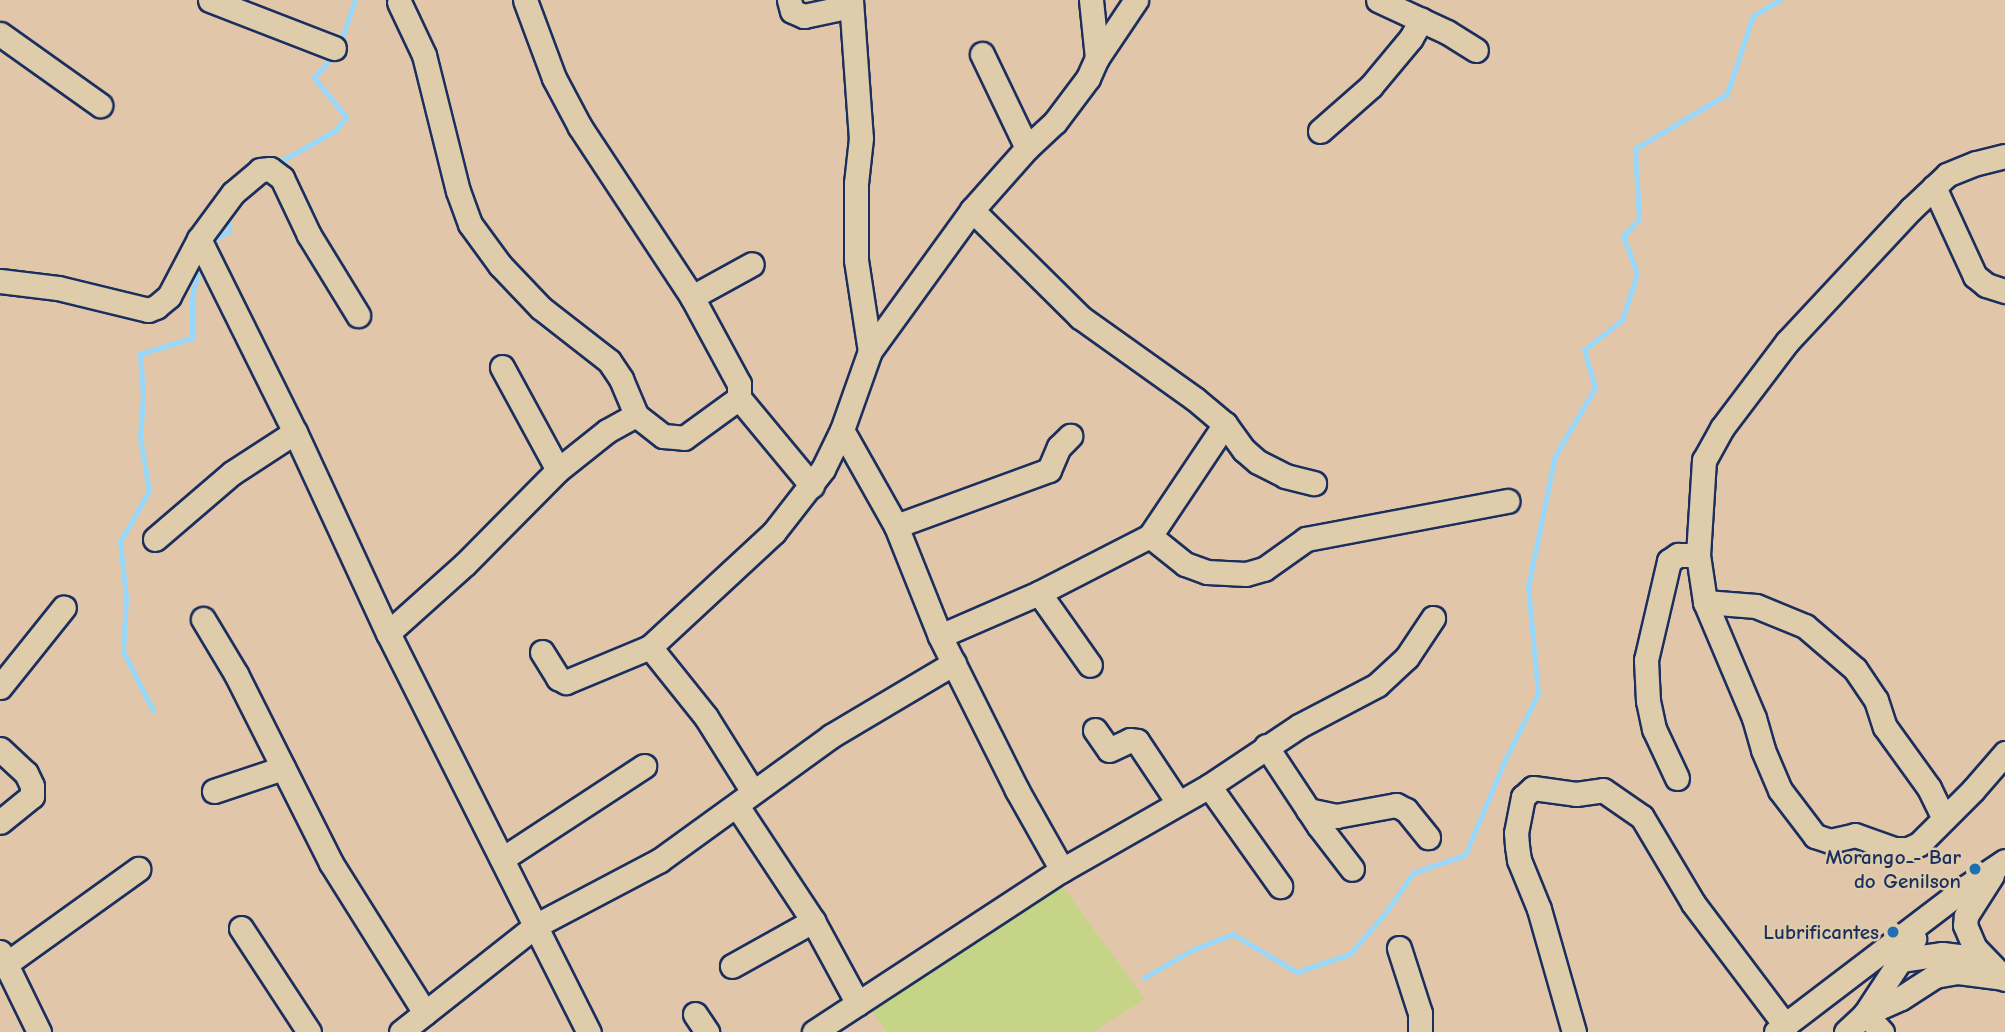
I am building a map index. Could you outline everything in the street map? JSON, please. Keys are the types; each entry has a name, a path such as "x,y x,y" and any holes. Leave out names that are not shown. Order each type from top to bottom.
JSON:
{"street":[{"path":"210,0 334,48"},
{"path":"524,0 554,78 580,127 692,297 739,384 739,398 811,486"},
{"path":"789,0 792,10 804,16 851,3 861,138 856,183 856,260 870,351"},
{"path":"1091,0 1097,58"},
{"path":"542,652 558,678 566,682 650,648 751,556 823,469 842,430 870,351 972,210 1071,103 1136,0"},
{"path":"1378,0 1476,50"},
{"path":"399,2 424,55 458,191 470,224 500,265 541,308 609,361 621,379 636,415 663,436 684,438 739,398"},
{"path":"1320,131 1371,86 1411,38 1421,20"},
{"path":"0,34 100,105"},
{"path":"982,54 1027,148"},
{"path":"2005,156 1959,168 1934,187 1787,342 1722,428 1704,460 1698,555 1705,602 1780,790 1815,836 1830,841 1855,835 1901,851 1919,844 1943,817 1973,790 2005,753"},
{"path":"0,281 58,288 148,310 169,296 199,239 233,193 260,170 275,170 309,234 358,315"},
{"path":"1934,187 1975,276 1986,285 2005,291"},
{"path":"972,210 1080,317 1225,424 1238,443 1258,462 1285,476 1314,482"},
{"path":"199,239 295,432 388,633 587,1031"},
{"path":"692,297 752,264"},
{"path":"502,366 558,470"},
{"path":"388,633 466,564 558,470 591,442 636,415"},
{"path":"940,636 1039,593 1150,536 1225,424"},
{"path":"842,430 896,526 940,636 1062,870"},
{"path":"156,539 232,473 295,432"},
{"path":"896,526 1049,470 1059,447 1070,436"},
{"path":"1150,536 1185,564 1207,572 1246,574 1264,569 1306,539 1507,501"},
{"path":"1677,778 1654,729 1646,660 1669,561 1678,555 1698,555"},
{"path":"1039,593 1090,665"},
{"path":"1705,602 1756,606 1805,626 1855,669 1876,701 1885,727 1929,788 1943,817"},
{"path":"0,687 64,607"},
{"path":"814,1032 1062,870 1209,786 1266,747 1394,673 1433,618"},
{"path":"203,619 236,674 331,863 425,1013"},
{"path":"650,648 706,717 745,799 858,1004"},
{"path":"401,1032 535,926 660,860 831,736 954,663"},
{"path":"1095,730 1110,750 1130,740 1137,741 1177,802"},
{"path":"1266,747 1352,869"},
{"path":"0,749 26,773 32,786 32,796 0,822"},
{"path":"502,859 644,766"},
{"path":"214,790 283,768"},
{"path":"1209,786 1280,886"},
{"path":"1574,1032 1539,909 1517,846 1516,833 1523,797 1527,791 1533,789 1576,794 1603,790 1642,817 1693,902 1782,1030 2003,863"},
{"path":"1308,810 1336,816 1396,805 1406,810 1428,837"},
{"path":"2003,863 1966,916 1967,933 1984,959 2005,978"},
{"path":"39,1032 3,958 138,869"},
{"path":"1846,1032 1865,1014 1898,960 1938,910"},
{"path":"732,966 813,921"},
{"path":"241,928 309,1032"},
{"path":"1399,948 1417,1001 1420,1032"},
{"path":"1860,970 1898,960 1942,954 1984,959"},
{"path":"1865,1014 1946,973 2005,978"},
{"path":"1865,1014 1882,1032"}],"green space":[{"path":"1062,886 1145,999 1093,1032 887,1032 871,1009"}],"waterway":[{"path":"340,45 355,0"},
{"path":"1144,978 1192,950 1233,934 1297,972 1350,954 1386,912 1413,873 1465,855 1504,762 1538,694 1528,587 1555,456 1595,388 1584,350 1622,320 1637,274 1623,236 1639,219 1635,149 1727,94 1753,16 1780,0"},
{"path":"276,164 336,130 346,117 314,78 333,55"},
{"path":"208,243 229,231 227,215"},
{"path":"153,711 123,651 126,597 120,542 149,491 140,437 143,395 140,354 192,338 192,297 200,262"}],"place":[{"name":"Morango - Bar do Genilson","path":"1975,869"},
{"name":"Lubrificantes","path":"1893,932"}]}
